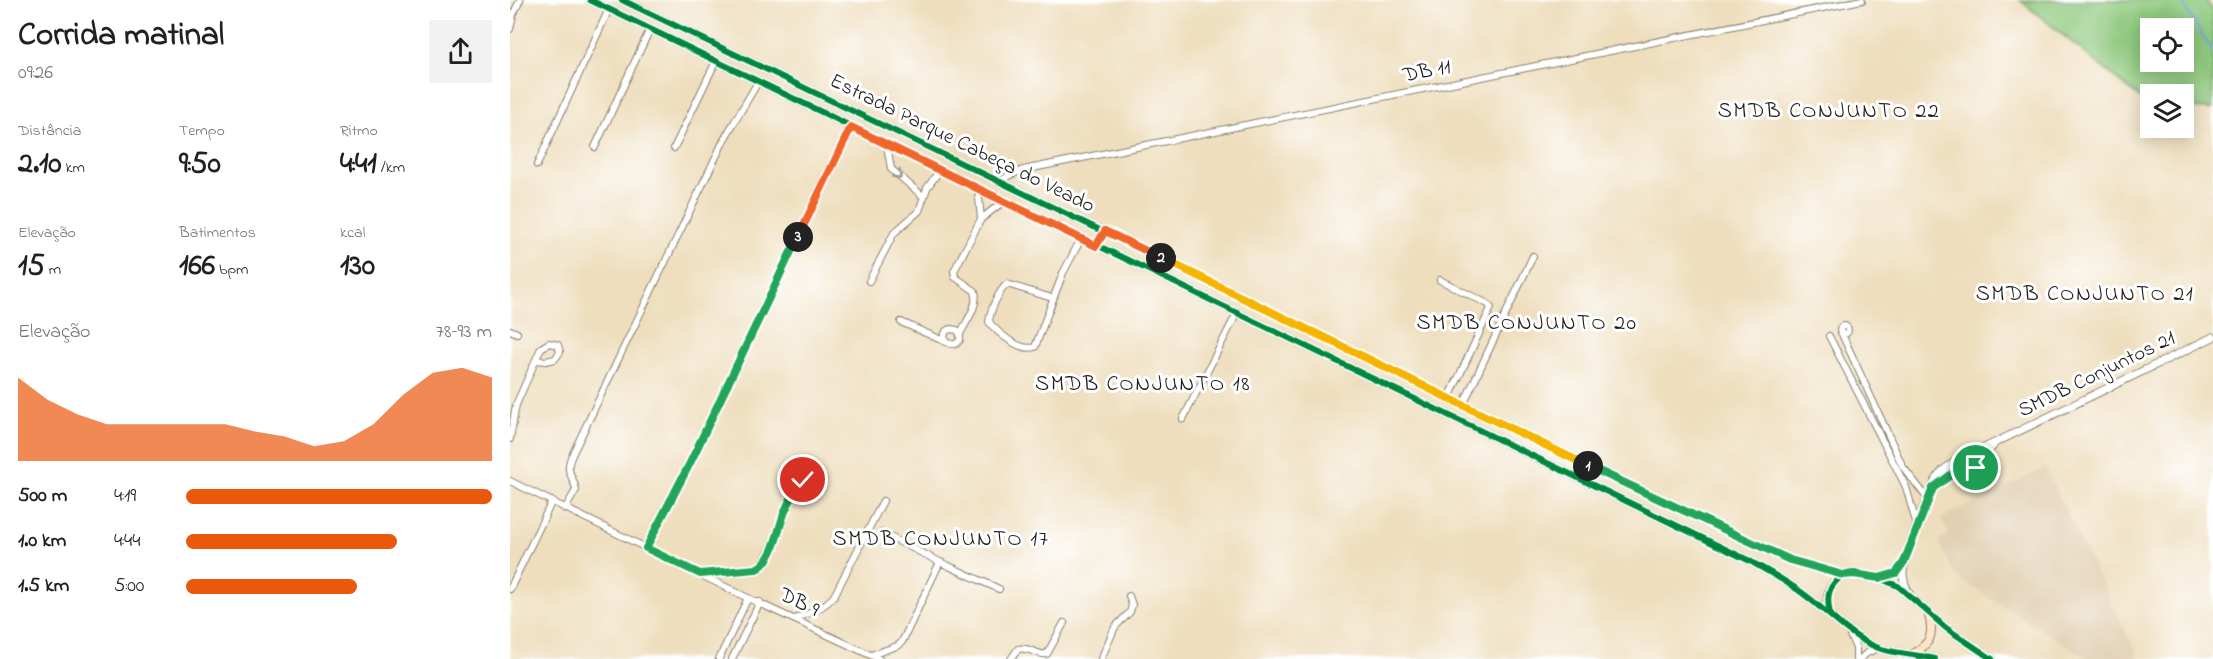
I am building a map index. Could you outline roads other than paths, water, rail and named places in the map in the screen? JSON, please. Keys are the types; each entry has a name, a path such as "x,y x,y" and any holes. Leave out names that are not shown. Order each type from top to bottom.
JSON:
{"main road":[{"name":"Estrada Parque Cabeça do Veado","path":"590,0 1750,561 1780,578 1830,614"},
{"name":"Estrada Parque Cabeça do Veado","path":"622,0 1767,551 1843,575"},
{"path":"861,132 872,119"},
{"path":"870,136 872,119"},
{"path":"1096,246 1105,231"},
{"path":"1935,659 1879,648 1848,632 1830,614 1827,596 1829,588 1843,575 1854,574 1879,578 1898,586 1929,615 1964,642 1992,659"},
{"path":"1913,654 1928,644 1931,639 1933,633 1929,615"}],"street":[{"path":"510,29 511,15 520,0"},
{"name":"DB 11","path":"1001,182 1008,176 1023,170 1862,0"},
{"path":"537,165 609,9"},
{"path":"595,147 650,29"},
{"path":"674,147 716,61"},
{"path":"565,508 576,490 568,471 572,455 725,138 758,82"},
{"path":"646,548 851,127"},
{"path":"887,145 891,169 924,197"},
{"path":"869,281 894,232 919,211 929,184 940,170"},
{"path":"978,188 981,219"},
{"path":"902,322 950,345 960,340 960,334 977,295 955,278 954,272 981,219 1004,201"},
{"path":"1052,298 1007,284 994,306 989,322 1012,341 1032,349 1039,339 1052,298 1081,239"},
{"path":"1462,405 1533,256"},
{"path":"1440,280 1488,304 1491,308 1449,398"},
{"path":"1183,419 1237,313"},
{"path":"1845,343 1848,330 1844,326 1841,327 1840,332 1845,343 1903,467 1928,499"},
{"path":"510,330 517,333"},
{"path":"946,342 944,336 946,331 957,330 960,334"},
{"path":"1829,336 1906,487 1918,527"},
{"name":"SMDB Conjuntos 21","path":"1904,562 1928,499 1946,468 1978,450 2213,337"},
{"path":"510,439 516,405 537,360"},
{"name":"SMDB Conjuntos 21","path":"1979,462 1996,443"},
{"path":"1933,488 1945,477 1976,468 1979,462 1975,457 1969,457 1965,464 1969,469"},
{"path":"700,574 761,567 778,535 787,507 803,480"},
{"name":"DB 9","path":"510,481 748,598 879,659"},
{"path":"510,589 552,501"},
{"path":"795,619 818,610 834,596 883,501"},
{"path":"882,533 999,589"},
{"path":"870,655 897,646 902,642 940,562"},
{"path":"1879,578 1896,573 1904,562"},
{"path":"1904,562 1903,579 1910,595"},
{"path":"1101,659 1115,627 1131,608 1132,601 1129,596"},
{"path":"719,659 748,598"},
{"path":"732,659 760,602"},
{"path":"1011,659 1018,649 1024,648 1042,655 1047,654 1064,623"},
{"path":"1848,632 1856,648 1858,659 1867,652 1879,648"}],"waterway":[{"path":"2180,0 2213,52"}],"district":[{"name":"SMDB CONJUNTO 22","path":"1829,112"},
{"name":"SMDB CONJUNTO 21","path":"2085,295"},
{"name":"SMDB CONJUNTO 20","path":"1527,324"},
{"name":"SMDB CONJUNTO 18","path":"1143,385"},
{"name":"SMDB CONJUNTO 17","path":"941,540"}]}
